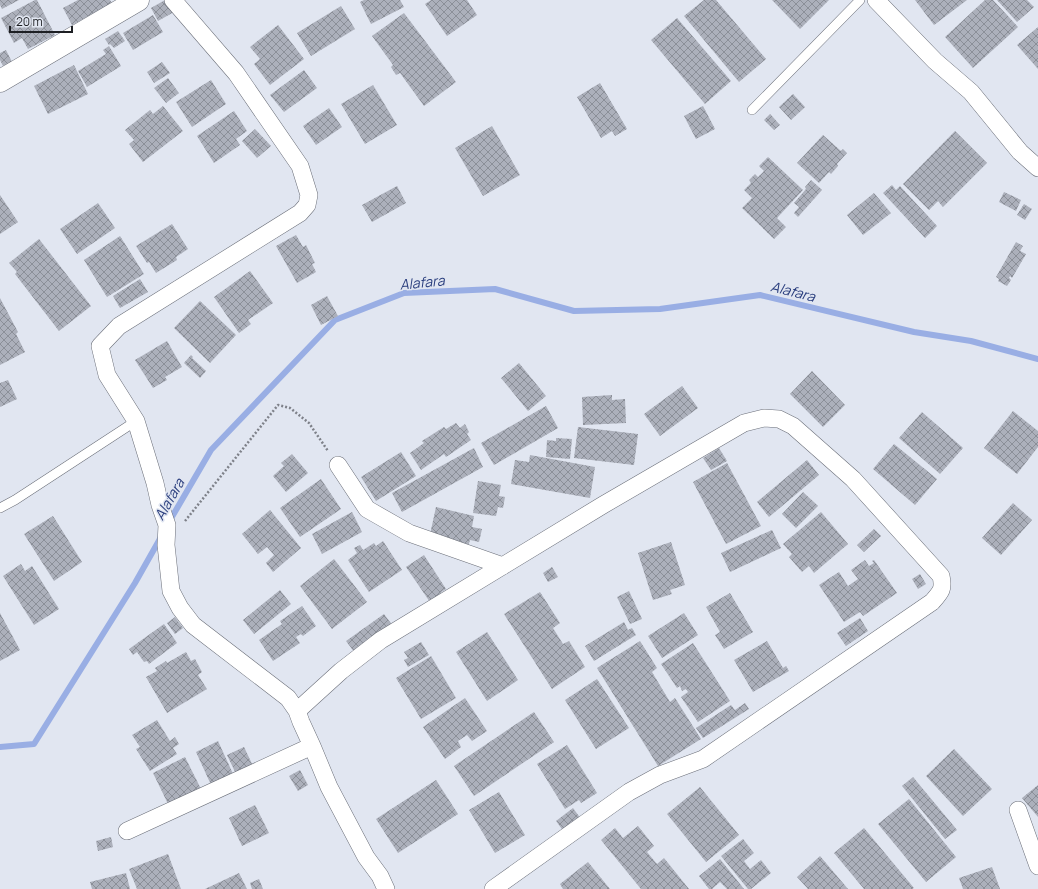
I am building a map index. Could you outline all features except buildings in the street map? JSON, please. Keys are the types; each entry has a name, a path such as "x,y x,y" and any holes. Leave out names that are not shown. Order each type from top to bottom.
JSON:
{"street":[{"path":"0,81 138,0"},
{"path":"173,0 236,73 300,166 309,195 307,205 300,213 119,326 100,346 107,375 136,421 155,483 160,506 167,525 166,545 171,591 180,608 193,625 288,698 297,712 329,787 366,857 380,876 386,889"},
{"path":"876,0 935,61 972,92 1020,152 1038,168"},
{"path":"297,712 341,671 381,640 744,423 764,418 779,418 792,426 853,479 940,576 943,585 942,589 932,602 703,759 660,775 629,792 493,889"},
{"path":"338,465 367,509 408,533 503,566"},
{"path":"126,831 312,746"},
{"path":"1018,810 1038,866"}],"lane":[{"path":"752,110 860,0"},
{"path":"0,508 22,496 136,421"}],"path":[{"path":"166,545 278,405 290,408 309,423 338,465"}],"waterway":[{"name":"Alafara","path":"169,522 211,450 335,320 404,293 495,289 574,311 660,309 760,295 914,332 971,341 1038,359"},
{"name":"Alafara","path":"0,747 34,744 135,583 161,537"}]}
